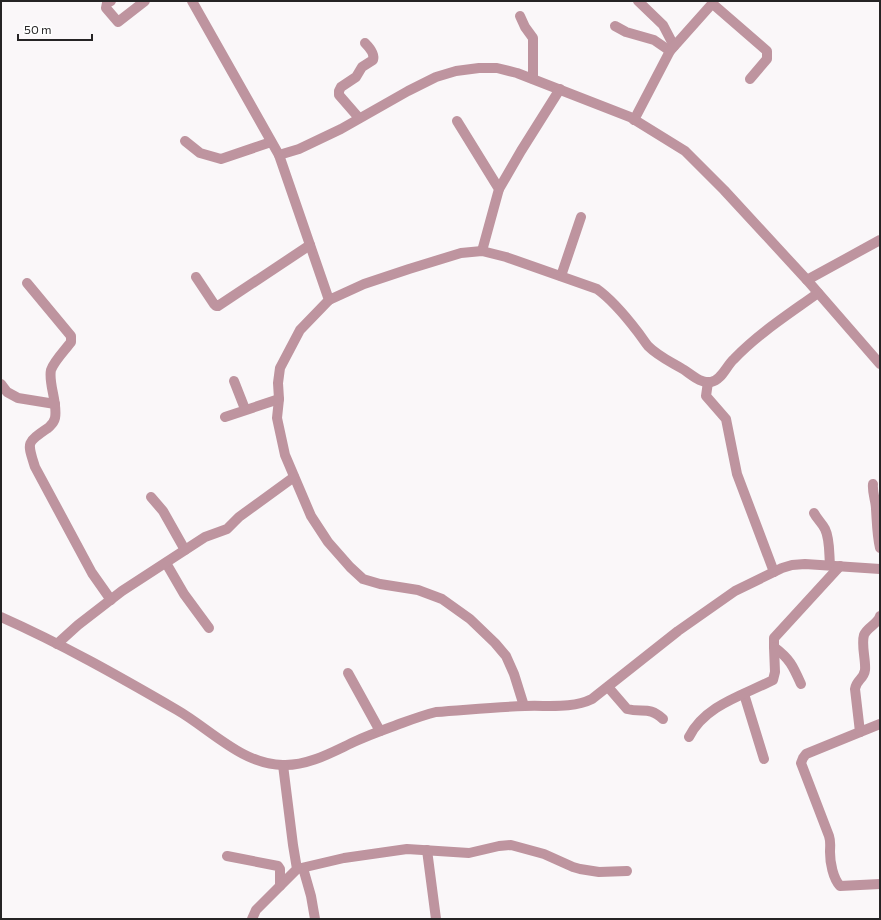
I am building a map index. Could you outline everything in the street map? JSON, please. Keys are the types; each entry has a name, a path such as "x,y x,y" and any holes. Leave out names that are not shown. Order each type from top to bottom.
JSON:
{"street":[{"path":"111,1 107,3 106,8 118,22 145,1"},
{"path":"192,1 279,155 329,300"},
{"path":"638,1 663,25 672,48"},
{"path":"634,120 672,48 711,5 714,5 766,51 768,55 767,59 750,79"},
{"path":"520,16 525,27 533,38 533,79"},
{"path":"615,26 626,32 654,40 672,48"},
{"path":"359,118 339,95 339,91 341,87 356,77 362,67 373,60 374,56 365,43"},
{"path":"279,155 299,149 436,77 456,70 497,68 517,72 634,120 673,143 694,158 807,280 880,364"},
{"path":"482,251 499,189 560,89"},
{"path":"457,121 499,189"},
{"path":"185,141 200,153 221,159 271,142"},
{"path":"561,276 581,217"},
{"path":"807,280 880,240"},
{"path":"196,278 214,304 218,306 310,245"},
{"path":"524,706 514,674 506,656 470,619 442,599 418,590 380,584 363,579 328,542 311,516 285,455 277,418 280,368 300,330 329,300 364,284 461,253 482,251 506,257 597,289 637,330 649,346 666,360 681,367 699,380 708,382 717,380 733,359 759,336 818,293"},
{"path":"28,283 72,339 51,371 56,404 55,419 52,424 32,439 29,444 30,451 35,467 92,573 111,600"},
{"path":"234,381 245,409"},
{"path":"708,382 706,396 726,419 737,474 774,572"},
{"path":"1,384 7,392 18,398 56,404"},
{"path":"225,417 245,409 279,399"},
{"path":"57,644 78,625 122,591 205,537 227,529 239,518 294,477"},
{"path":"873,484 877,535 880,548"},
{"path":"151,497 163,511 185,550"},
{"path":"814,513 825,530 835,566"},
{"path":"166,563 184,594 209,628"},
{"path":"1,617 30,629 180,711 240,752 267,763 283,766 299,764 320,758 380,731 430,714 524,706 575,705 584,703 608,687 678,631 735,591 774,572 792,565 805,564 880,569"},
{"path":"690,737 694,728 714,710 733,698 773,680 775,672 774,638 835,566"},
{"path":"860,732 855,684 863,676 865,670 864,636 869,628 879,620 880,616"},
{"path":"774,647 792,664 801,684"},
{"path":"348,674 380,731"},
{"path":"608,687 627,709 650,711 664,720"},
{"path":"744,694 764,759"},
{"path":"880,724 806,754 802,758 801,763 829,836 831,843 830,852 835,879 840,886 880,884"},
{"path":"283,766 293,845 311,896 315,919"},
{"path":"252,919 256,910 300,868 344,858 371,854 407,850 469,853 499,846 511,845 544,854 580,869 599,872 627,871"},
{"path":"427,850 436,919"},
{"path":"227,856 278,866 280,870 280,886"}]}
